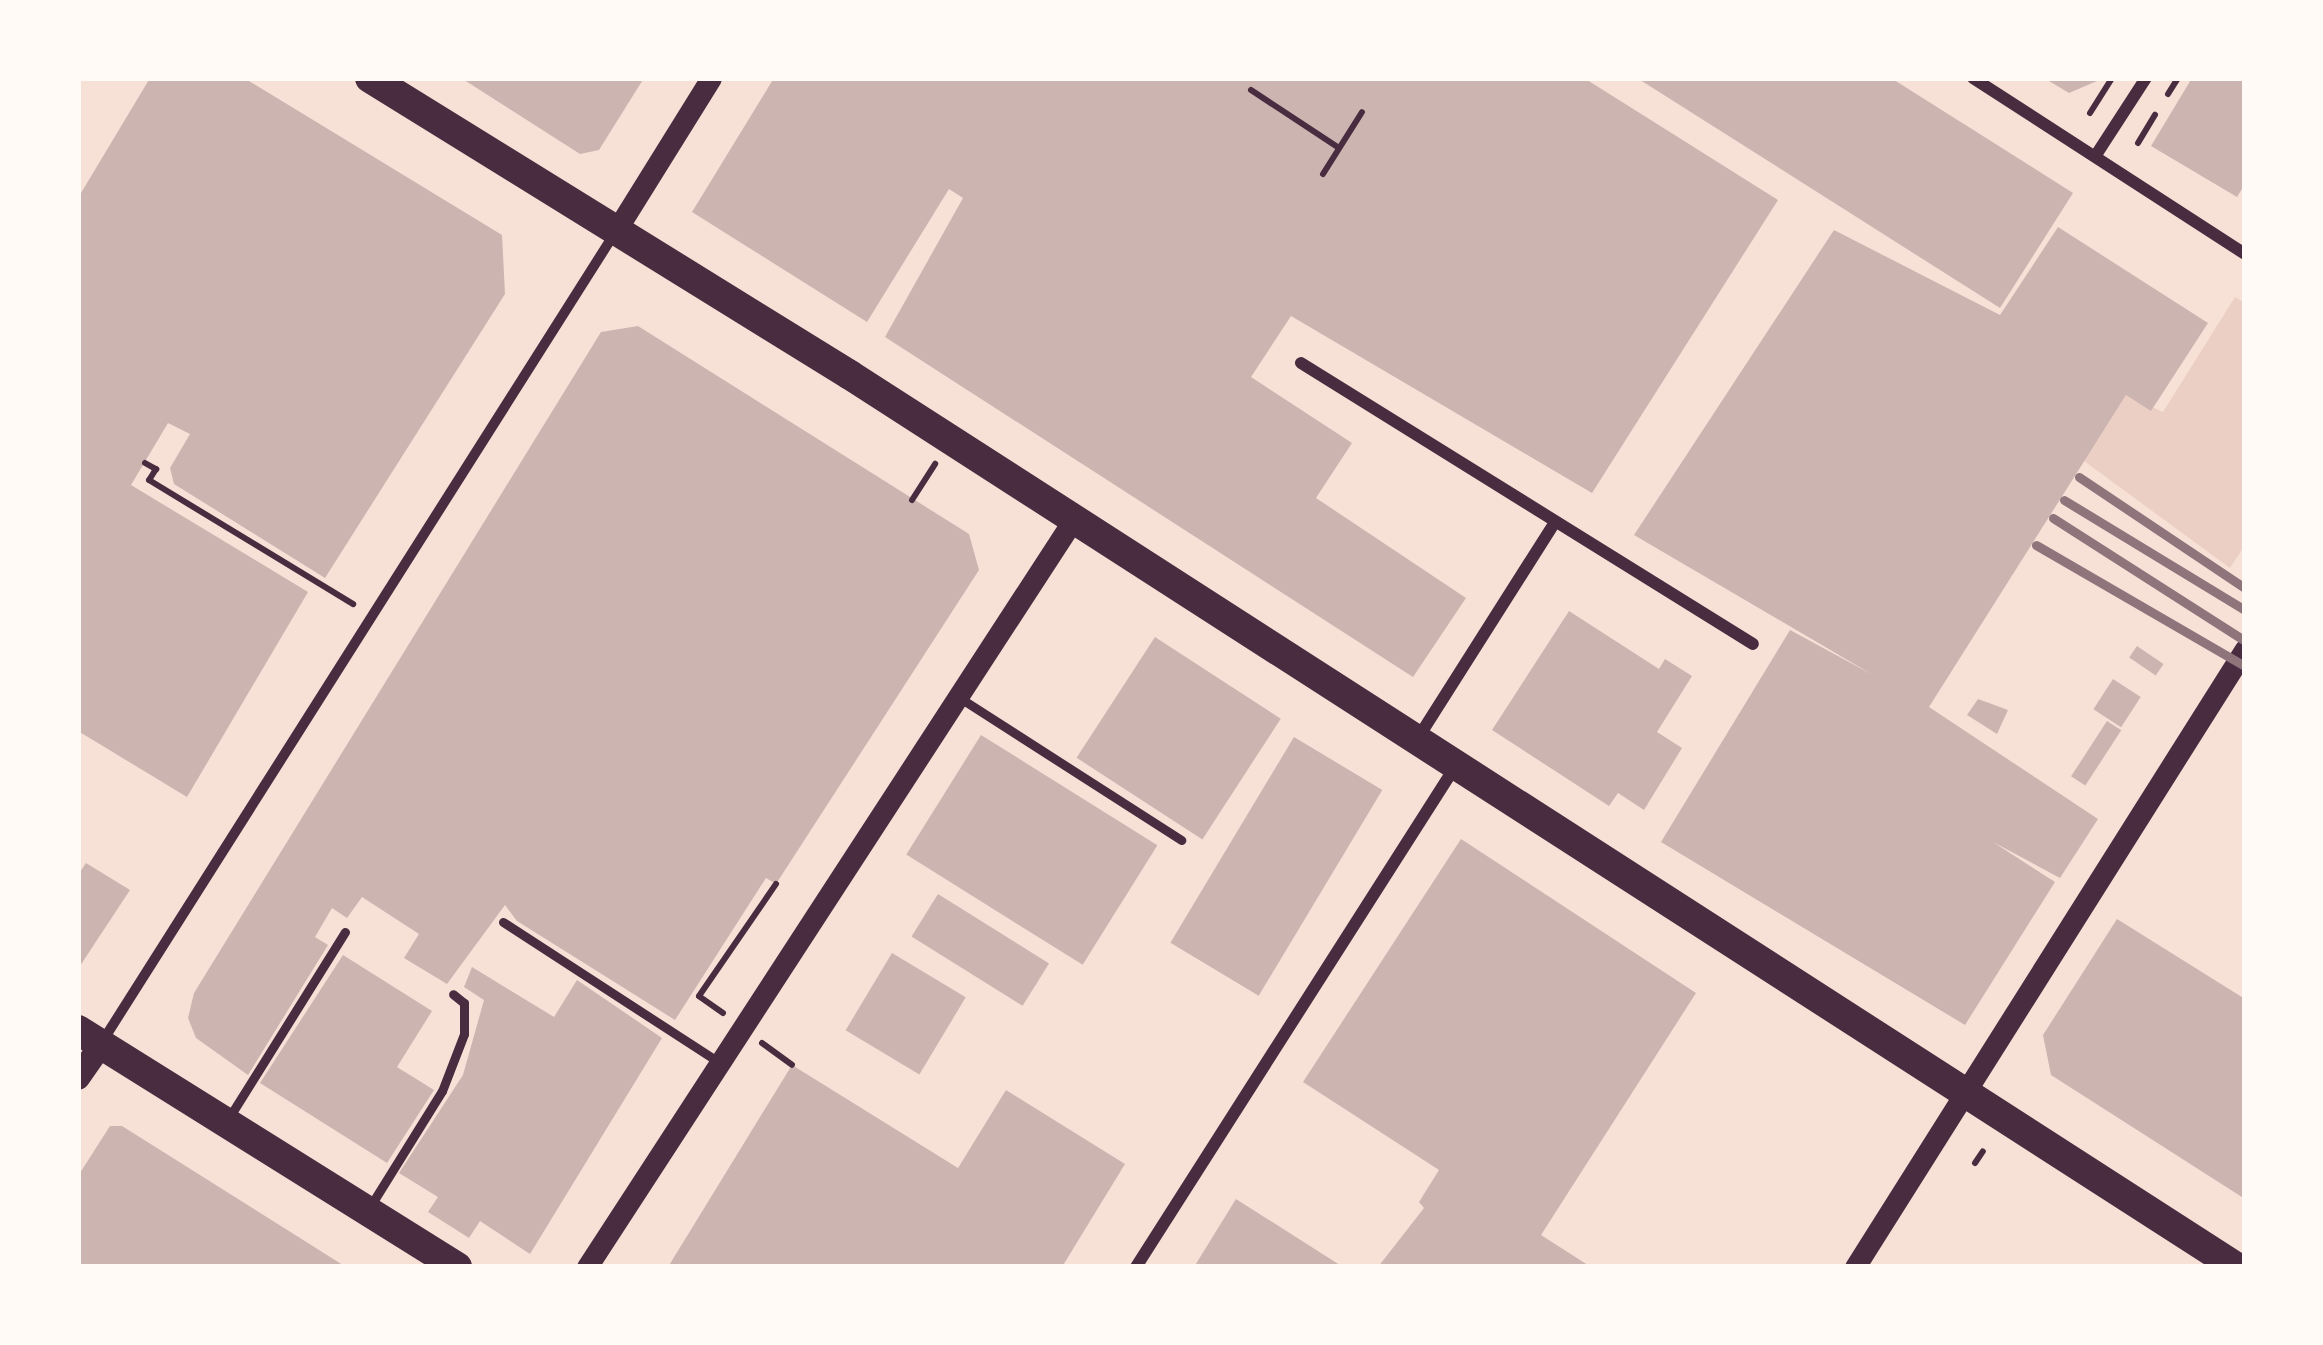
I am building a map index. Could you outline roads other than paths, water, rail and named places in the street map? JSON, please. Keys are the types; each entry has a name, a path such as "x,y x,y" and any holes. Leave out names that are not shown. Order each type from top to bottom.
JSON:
{"main road":[{"path":"370,78 617,229 1453,770 2236,1267"},
{"path":"78,1078 89,1038 458,1267"}],"street":[{"path":"89,1038 372,616 711,78"},
{"path":"1973,78 2245,254"},
{"path":"2096,155 2146,78"},
{"path":"1301,363 1753,644"},
{"path":"1414,744 1555,522"},
{"path":"587,1267 1071,523"},
{"path":"1855,1267 2245,649"},
{"path":"1136,1267 1453,770"}],"lane":[{"path":"960,698 1181,841"},
{"path":"503,922 722,1064"},
{"path":"227,1120 345,932"},
{"path":"369,1209 442,1091 464,1034 464,1004 453,994"}],"railway":[{"path":"2079,477 2245,588"},
{"path":"2064,500 2245,610"},
{"path":"2053,518 2245,641"},
{"path":"2036,545 2245,666"}]}
